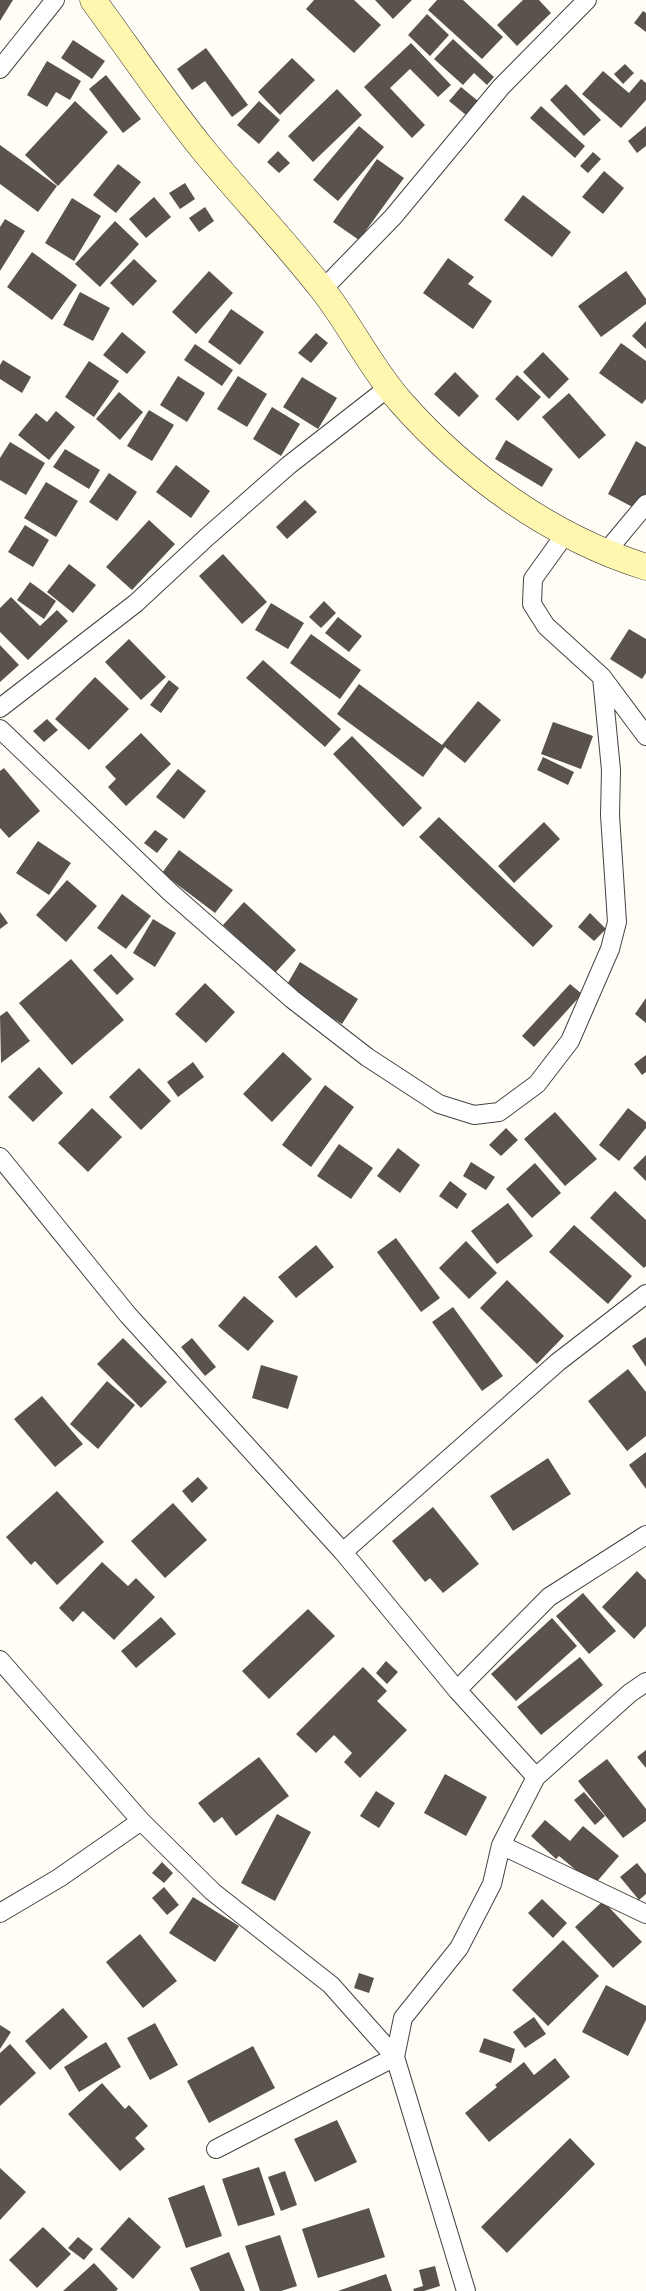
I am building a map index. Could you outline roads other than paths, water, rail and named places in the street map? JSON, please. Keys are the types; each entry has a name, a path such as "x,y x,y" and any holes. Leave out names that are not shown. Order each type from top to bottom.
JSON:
{"street":[{"path":"0,69 55,0"},
{"path":"93,0 200,146 323,289 399,400 465,465 520,506 566,534 646,567"},
{"path":"323,289 393,217 501,87 586,0"},
{"path":"0,708 136,603 289,465 389,387"},
{"path":"606,552 646,504"},
{"path":"566,534 533,579 532,604 546,626 602,677 646,736"},
{"path":"0,729 170,892 292,999 367,1057 439,1104 474,1115 499,1112 537,1084 570,1041 610,949 617,922 610,815 611,770 602,677"},
{"path":"0,1157 128,1315 343,1551 457,1690 536,1777"},
{"path":"343,1551 558,1362 646,1294"},
{"path":"457,1690 549,1597 646,1535"},
{"path":"0,1660 141,1821 213,1892 331,1985 395,2056 466,2291"},
{"path":"395,2056 403,2018 459,1948 492,1884 501,1845 536,1777 630,1692 646,1682"},
{"path":"0,1913 59,1878 141,1821"},
{"path":"501,1845 646,1914"},
{"path":"216,2149 395,2056"}]}
